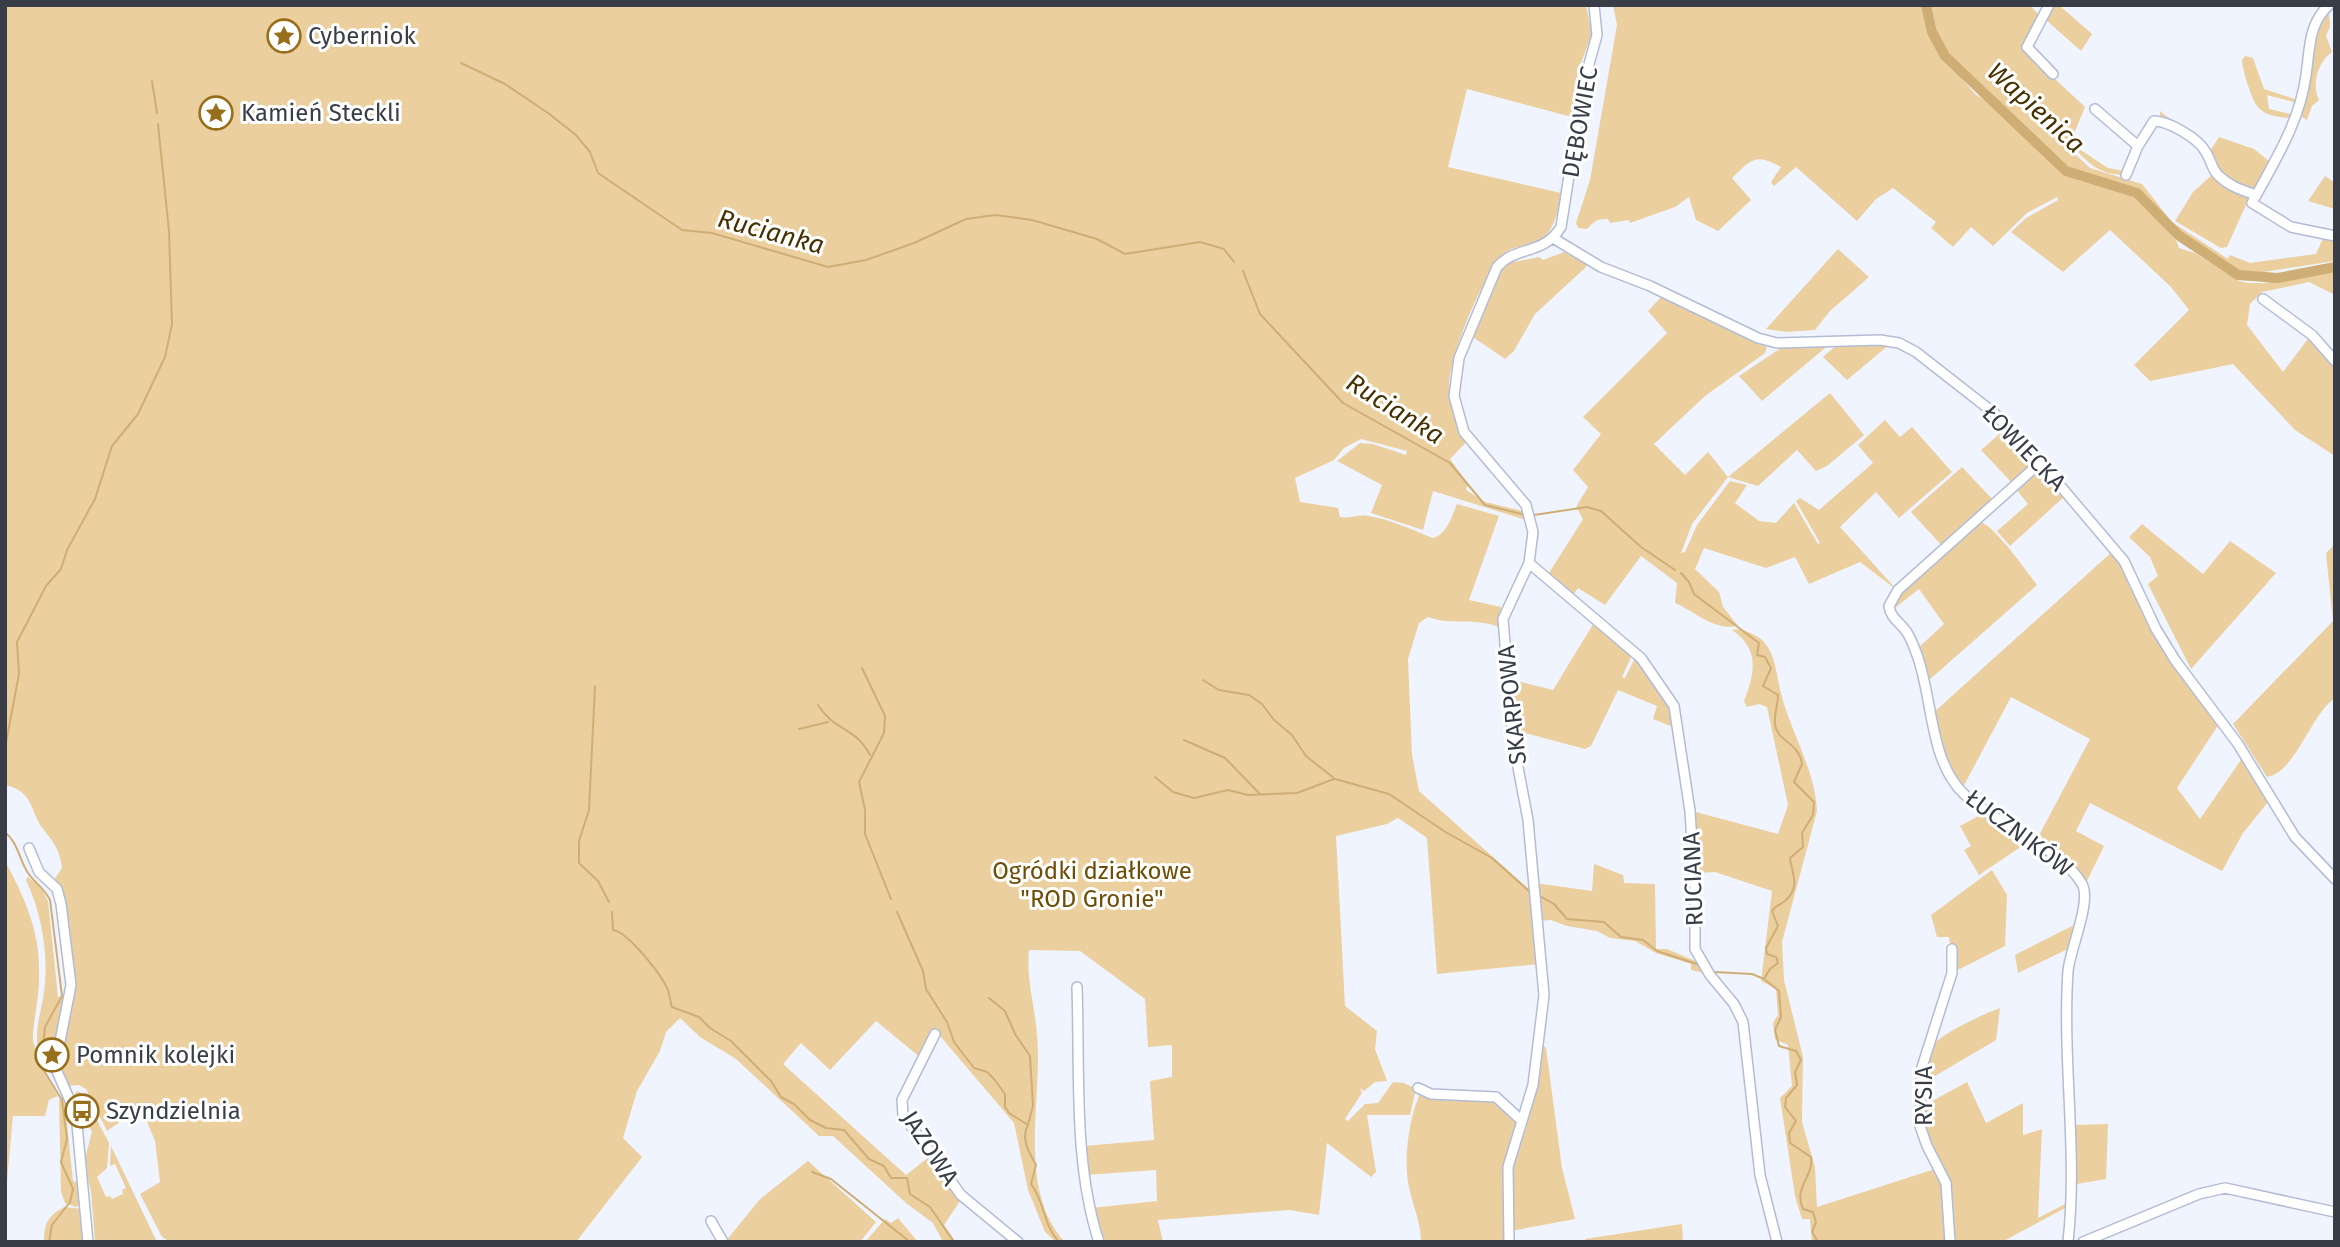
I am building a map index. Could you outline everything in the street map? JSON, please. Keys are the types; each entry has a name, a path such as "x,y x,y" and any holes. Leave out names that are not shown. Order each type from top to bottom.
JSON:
{"street":[{"name":"DĘBOWIEC","path":"1553,238 1564,218 1583,86 1597,35 1594,5"},
{"path":"2049,5 2027,47 2053,74"},
{"path":"2254,199 2296,118 2304,91 2309,38 2319,16 2329,5"},
{"path":"2095,109 2138,146"},
{"path":"2126,175 2150,124 2162,122 2202,146 2215,172 2291,227 2335,236"},
{"name":"ŁOWIECKA","path":"1553,238 1601,267 1650,286 1758,338 1777,343 1880,340 1907,346 1987,407 2041,462 2129,566 2156,629 2180,668 2238,744 2295,837 2335,879"},
{"name":"SKARPOWA","path":"1509,1242 1508,1167 1533,1086 1544,995 1528,820 1513,741 1503,620 1529,563 1533,533 1529,511 1464,432 1455,401 1454,378 1459,358 1497,267 1508,258 1537,249 1553,238"},
{"path":"2263,299 2312,335 2335,361"},
{"name":"ŁUCZNIKÓW","path":"2041,462 1898,590 1889,606 1892,617 1906,632 1917,656 1936,737 1958,788 1973,802 2062,863 2085,888 2085,900 2071,948 2068,973 2068,1242"},
{"name":"RUCIANA","path":"1529,563 1641,658 1677,712 1691,825 1695,949 1710,975 1734,1004 1743,1022 1760,1175 1777,1242"},
{"path":"29,848 39,872 57,889 61,905 71,985 55,1067 76,1114 88,1242"},
{"name":"RYSIA","path":"1950,1242 1948,1191 1923,1136 1920,1114 1923,1058 1932,1040 1952,973 1952,949"},
{"path":"1077,987 1082,1161 1088,1206 1099,1242"},
{"name":"JAZOWA","path":"935,1034 902,1100 902,1115 961,1195 1018,1242"},
{"path":"1418,1088 1431,1094 1496,1097 1522,1121"},
{"path":"2083,1242 2199,1194 2225,1188 2335,1212"},
{"path":"710,1221 723,1242"}],"green space":[{"name":"Ogródki działkowe \"ROD Gronie\"","path":"5,5 1586,5 1592,34 1578,71 1572,117 1467,89 1448,167 1561,193 1557,215 1546,235 1535,243 1512,249 1496,263 1468,317 1450,377 1452,403 1468,440 1450,459 1468,484 1466,490 1485,502 1527,512 1526,520 1433,491 1423,530 1371,513 1382,485 1337,461 1360,443 1373,444 1406,455 1407,451 1361,439 1344,448 1334,460 1295,478 1300,502 1338,508 1340,517 1364,516 1384,520 1433,538 1445,529 1457,504 1499,516 1469,600 1501,607 1499,627 1480,622 1446,621 1428,617 1419,623 1408,659 1412,755 1419,791 1530,890 1539,964 1437,974 1427,838 1398,818 1387,824 1336,836 1345,1006 1377,1031 1375,1049 1387,1081 1375,1082 1364,1091 1360,1088 1362,1093 1345,1119 1348,1121 1365,1104 1378,1103 1393,1082 1404,1083 1416,1089 1410,1115 1367,1115 1376,1172 1371,1177 1327,1143 1319,1215 1289,1210 1158,1220 1163,1242 1101,1242 1091,1208 1157,1201 1156,1170 1085,1175 1084,1146 1154,1140 1150,1081 1172,1077 1172,1045 1148,1047 1145,999 1080,951 1029,950 1038,1060 1036,1170 1050,1221 1065,1242 1056,1242 1045,1232 1028,1190 1014,1123 935,1030 921,1058 876,1021 830,1070 801,1043 783,1064 906,1175 929,1157 954,1190 954,1195 962,1198 944,1225 956,1242 943,1242 933,1223 906,1203 833,1136 819,1136 736,1059 700,1037 680,1018 666,1032 660,1051 637,1091 623,1138 642,1157 576,1242 171,1242 162,1237 140,1194 160,1182 155,1141 141,1107 107,1131 86,1089 79,1085 67,1086 58,1068 70,1009 54,880 62,868 61,862 56,847 26,797 5,785"},
{"path":"1613,5 1924,5 1934,45 1975,94 1995,107 2068,175 2138,198 2177,242 2179,248 2195,253 2239,281 2248,283 2264,283 2335,270 2335,295 2309,282 2262,292 2250,304 2247,325 2283,372 2310,336 2335,362 2335,456 2295,430 2233,364 2150,381 2134,365 2189,310 2171,287 2110,230 2063,272 2011,232 2026,218 2058,200 2057,197 2027,213 1993,246 1971,227 1953,247 1931,228 1936,222 1893,188 1876,199 1857,221 1796,167 1774,186 1771,182 1781,167 1759,159 1749,162 1732,178 1751,200 1718,231 1696,220 1689,197 1675,207 1630,223 1629,220 1610,223 1608,219 1604,219 1596,221 1587,229 1578,228 1576,223 1590,180 1617,25"},
{"path":"1931,5 2030,5 2040,16 2026,52 2085,107 2070,143 2075,154 2090,168 2142,184 2172,222 2228,259 2230,255 2250,263 2316,254 2324,236 2335,238 2335,261 2250,274 2234,269 2172,226 2135,188 2096,179 2065,165 1949,54 1938,36"},
{"path":"2052,5 2059,5 2092,34 2081,51 2045,19"},
{"path":"2329,11 2330,27 2326,36 2332,52 2323,61 2317,74 2319,100 2312,106 2307,120 2302,117 2313,41"},
{"path":"2245,56 2253,58 2264,89 2298,100 2297,103 2267,95 2269,109 2290,114 2289,118 2268,114 2256,104 2244,70 2242,60"},
{"path":"2160,111 2210,151 2219,137 2254,149 2269,161 2273,153 2255,190 2249,191 2218,173 2209,152 2160,119"},
{"path":"2070,143 2108,168 2124,171 2123,175 2099,169"},
{"path":"2214,173 2250,196 2227,247 2221,248 2175,221 2193,192"},
{"path":"2325,176 2335,183 2335,209 2308,201"},
{"path":"1838,249 1869,277 1830,311 1815,330 1787,332 1766,329"},
{"path":"1564,252 1587,264 1586,267 1535,314 1514,351 1505,359 1470,335 1491,284 1503,264 1539,257 1543,260"},
{"path":"1663,295 1767,347 1765,353 1705,396 1654,444 1685,475 1708,452 1728,477 1692,524 1681,553 1685,552 1697,525 1730,481 1747,485 1735,503 1759,521 1776,523 1794,503 1818,544 1820,543 1796,501 1800,498 1819,510 1873,463 1858,445 1885,420 1900,437 1912,427 1952,472 1899,518 1876,492 1840,527 1897,590 1860,562 1809,584 1795,557 1766,568 1704,548 1695,569 1719,592 1723,607 1738,626 1729,627 1713,623 1675,603 1677,583 1641,556 1605,605 1578,588 1571,598 1547,576 1583,519 1576,507 1588,487 1573,470 1601,434 1583,417 1667,333 1648,311"},
{"path":"1831,343 1762,401 1739,376 1784,346"},
{"path":"1839,343 1890,344 1847,380 1823,357"},
{"path":"1830,393 1864,435 1827,466 1816,471 1797,450 1758,486 1728,477"},
{"path":"2005,429 2038,463 2014,485 1981,450"},
{"path":"1962,467 1995,502 1944,548 1911,512"},
{"path":"2040,467 2066,495 2010,546 1997,531 2028,504 2016,489"},
{"path":"1978,521 2001,539 2037,585 1928,681 1917,649 1944,624 1919,589 1891,611 1891,601"},
{"path":"2142,524 2203,574 2230,541 2276,573 2191,669 2148,584 2158,576 2150,557 2129,537"},
{"path":"2335,544 2335,698 2326,706 2286,765 2267,777 2233,724 2333,621 2326,553"},
{"path":"2113,551 2150,620 2219,724 2177,788 2200,819 2243,757 2268,802 2243,833 2222,871 2090,803 2076,831 2104,846 2086,883 2036,841 2090,739 2011,697 1962,789 1941,746 1933,713"},
{"path":"1595,621 1633,653 1622,677 1625,678 1636,656 1673,706 1678,729 1653,719 1657,706 1618,690 1591,746 1585,749 1514,730 1513,700 1517,681 1553,690"},
{"path":"1741,629 1763,641 1772,656 1783,701 1812,782 1817,811 1782,942 1784,980 1803,1057 1802,1122 1815,1167 1817,1207 1938,1168 1942,1175 1948,1242 1812,1242 1810,1219 1802,1219 1795,1196 1780,1098 1792,1086 1788,1045 1775,1039 1773,1023 1778,1015 1776,989 1761,981 1772,891 1715,872 1696,873 1692,811 1778,834 1788,805 1767,707 1759,704 1747,707 1744,701 1751,681 1753,662 1747,645 1732,630"},
{"path":"1984,813 2028,842 1979,875 1964,850 1971,846 1960,826"},
{"path":"5,861 26,904 35,932 39,978 33,1040 40,1066 58,1096 49,1100 45,1116 13,1116 5,1203"},
{"path":"1594,864 1623,875 1624,883 1655,884 1656,949 1667,949 1700,963 1704,973 1691,970 1691,964 1656,953 1635,941 1610,938 1597,931 1567,926 1551,920 1538,921 1535,883 1592,891"},
{"path":"1992,870 2007,895 2005,946 1954,972 1949,937 1937,937 1931,915"},
{"path":"28,877 40,886 48,901 58,997 69,994 54,1060 43,1053 37,1041 46,964 40,921 26,880"},
{"path":"2076,926 2070,948 2018,973 2015,955"},
{"path":"2000,1008 1996,1040 1923,1083 1929,1050 1937,1041 1964,1024"},
{"path":"1541,1043 1546,1048 1562,1168 1575,1219 1511,1231 1508,1179"},
{"path":"1967,1082 1986,1123 2023,1103 2023,1135 2042,1129 2038,1218 2067,1203 2067,1207 2002,1242 1952,1242 1952,1212 1922,1125 1925,1105"},
{"path":"78,1091 84,1095 109,1143 107,1168 97,1177 106,1197 110,1196 112,1199 123,1194 122,1190 126,1188 115,1164 110,1166 111,1146 157,1242 95,1242 91,1191 84,1163 92,1131 82,1118 85,1114 75,1093"},
{"path":"1420,1094 1498,1101 1518,1123 1509,1153 1506,1242 1421,1242 1407,1177 1410,1127"},
{"path":"64,1096 73,1181 79,1183 82,1204 76,1207 65,1203 61,1192 59,1100"},
{"path":"2108,1124 2106,1179 2071,1185 2072,1125"},
{"path":"808,1161 876,1222 860,1242 725,1242 760,1199"},
{"path":"64,1207 83,1209 86,1242 44,1242 48,1221"},
{"path":"898,1218 918,1242 865,1242 885,1219 891,1223"},
{"path":"1682,1224 1683,1242 1586,1242 1585,1239"}],"waterway":[{"name":"Wapienica","path":"1926,5 1932,32 1945,56 2066,171 2137,193 2178,235 2238,275 2278,278 2335,267"},
{"name":"Rucianka","path":"461,63 505,84 548,113 576,135 590,152 598,173 682,230 712,233 828,267 866,260 914,243 966,219 995,215 1032,220 1097,239 1125,254 1200,242 1224,249 1234,262"},
{"path":"152,81 157,113"},
{"path":"5,748 19,674 17,642 46,586 61,569 67,550 95,499 112,446 138,414 165,357 172,324 169,231 158,124"},
{"name":"Rucianka","path":"1243,271 1260,314 1343,403 1450,463 1485,505 1526,515"},
{"name":"Rucianka","path":"1534,515 1587,507 1601,511 1641,547 1675,570"},
{"name":"Rucianka","path":"1681,573 1694,594 1759,643 1757,655 1765,657 1771,668 1763,686 1778,695 1775,720 1777,730 1797,751 1802,764 1794,782 1814,802 1813,815 1802,833 1803,847 1790,858 1793,891 1772,911 1778,926 1766,948 1767,954 1776,957 1778,963 1764,979 1779,991 1781,1017 1775,1030 1779,1046 1796,1051 1801,1060 1795,1072 1797,1085 1786,1098 1785,1107 1796,1121 1789,1133 1790,1143 1811,1157 1810,1170 1800,1195 1803,1209 1813,1212 1816,1222 1812,1232 1818,1242"},
{"path":"862,668 885,716 884,733 859,782 865,810 865,834 891,899"},
{"path":"1203,680 1219,690 1249,695 1262,704 1274,720 1292,735 1306,756 1335,779 1389,794 1447,833 1492,858 1530,892"},
{"path":"595,686 589,810 579,841 579,863 598,881 609,902"},
{"path":"818,705 831,720 858,739 870,755"},
{"path":"799,729 828,722"},
{"path":"1184,740 1225,758 1259,793"},
{"path":"1155,777 1173,792 1194,798 1228,790 1248,795 1297,793 1334,779"},
{"path":"5,832 13,841 28,873 50,900 62,996 45,1027 41,1066 62,1100 67,1139 61,1162 73,1189 70,1202 52,1225 49,1242"},
{"path":"1538,895 1554,904 1567,919 1604,922 1621,937 1643,940 1657,951 1700,965"},
{"path":"612,912 613,930 627,938 651,965 668,990 672,1007 699,1017 710,1028 731,1041 771,1081 781,1097 794,1104 810,1120 826,1128 844,1130 869,1159 884,1166 891,1178 907,1178 910,1194 930,1207 954,1242"},
{"path":"897,912 923,971 926,989 947,1022 954,1042 974,1068 987,1072 994,1079 1005,1094 1005,1107 1009,1113 1028,1125 1025,1141 1036,1165 1031,1184 1059,1242"},
{"path":"1714,972 1752,974 1764,979"},
{"path":"989,998 1005,1011 1015,1034 1030,1056 1033,1106 1028,1124"},
{"path":"812,1172 831,1179 910,1242"}],"place":[{"name":"Cyberniok","path":"284,36"},
{"name":"Kamień Steckli","path":"216,113"},
{"name":"Pomnik kolejki","path":"52,1055"},
{"name":"Szyndzielnia","path":"82,1111"}]}
